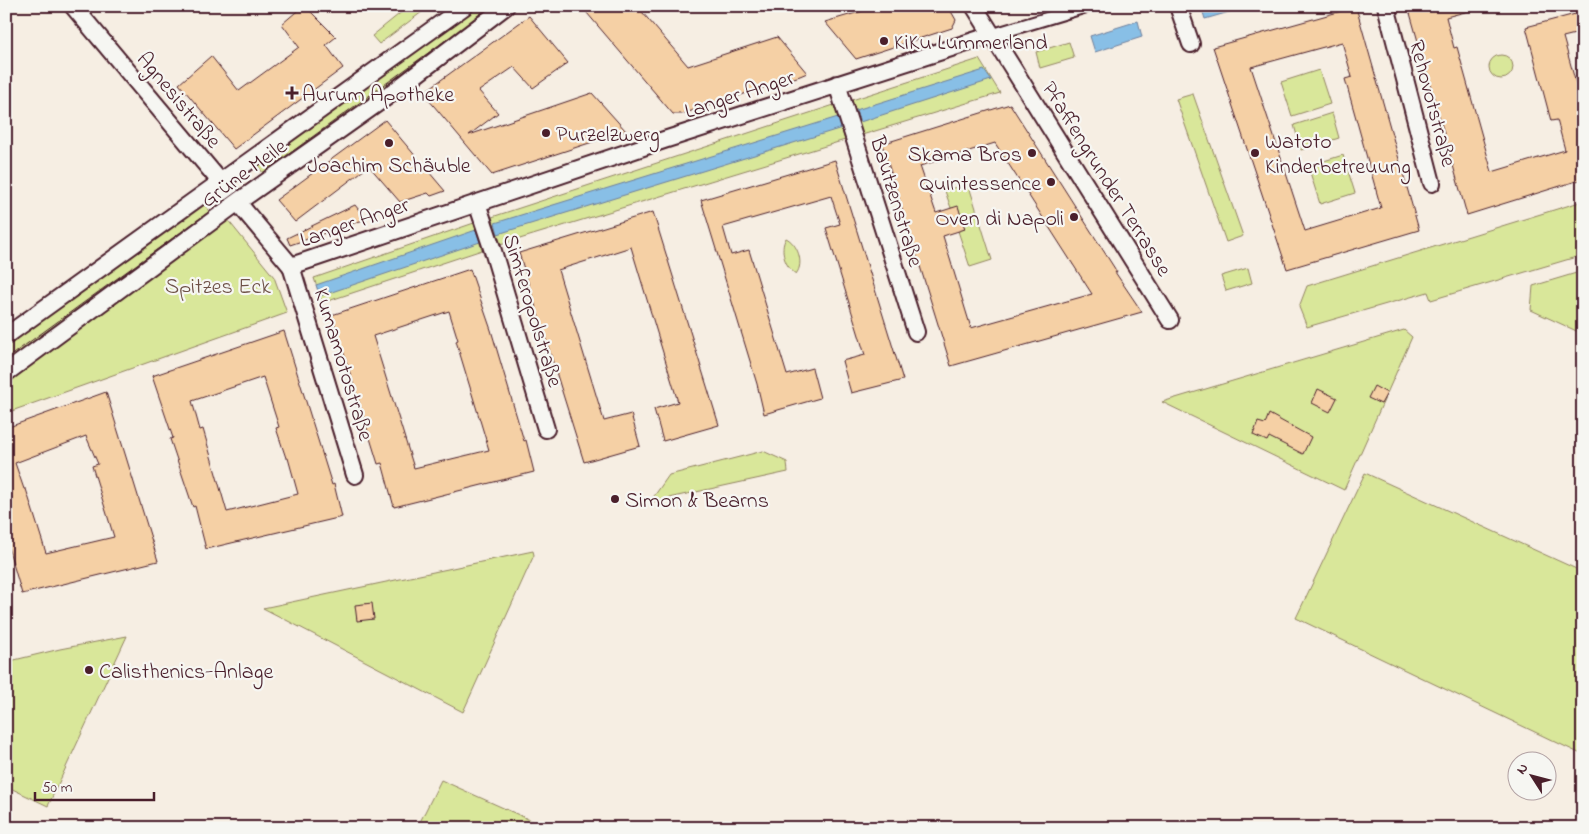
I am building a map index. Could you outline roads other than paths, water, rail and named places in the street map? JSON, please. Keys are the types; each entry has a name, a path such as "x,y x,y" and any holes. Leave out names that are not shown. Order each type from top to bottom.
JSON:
{"street":[{"name":"Agnesistraße","path":"73,6 291,266"},
{"name":"Grüne Meile","path":"6,336 465,6"},
{"name":"Grüne Meile","path":"6,373 238,202 392,93 506,6"},
{"name":"Pfaffengrunder Terrasse","path":"974,6 1170,320"},
{"name":"Langer Anger","path":"291,266 837,84 1088,6"},
{"path":"1178,6 1191,44"},
{"name":"Rehovotstraße","path":"1386,6 1432,183"},
{"name":"Bautzenstraße","path":"837,84 916,332"},
{"name":"Simferopolstraße","path":"477,203 508,298 546,429"},
{"name":"Kumamotostraße","path":"291,266 355,475"}],"water":[{"path":"1201,6 1250,6 1205,19"},
{"path":"1138,21 1142,37 1095,52 1090,36"},
{"path":"984,70 991,80 860,122 856,110"},
{"path":"838,117 842,128 498,234 495,223"},
{"path":"476,230 480,242 320,296 316,285"}],"tram line":[{"path":"6,359 493,6"}],"place":[{"name":"KiKu Lummerland","path":"884,41"},
{"name":"Aurum Apotheke","path":"292,93"},
{"name":"Purzelzwerg","path":"546,133"},
{"name":"Joachim Schäuble","path":"389,143"},
{"name":"Skama Bros","path":"1032,153"},
{"name":"Watoto Kinderbetreuung","path":"1255,153"},
{"name":"Quintessence","path":"1051,182"},
{"name":"Oven di Napoli","path":"1074,217"},
{"name":"Simon & Bearns","path":"615,499"},
{"name":"Calisthenics-Anlage","path":"89,670"}],"park label":[{"name":"Spitzes Eck","path":"218,285"}]}
